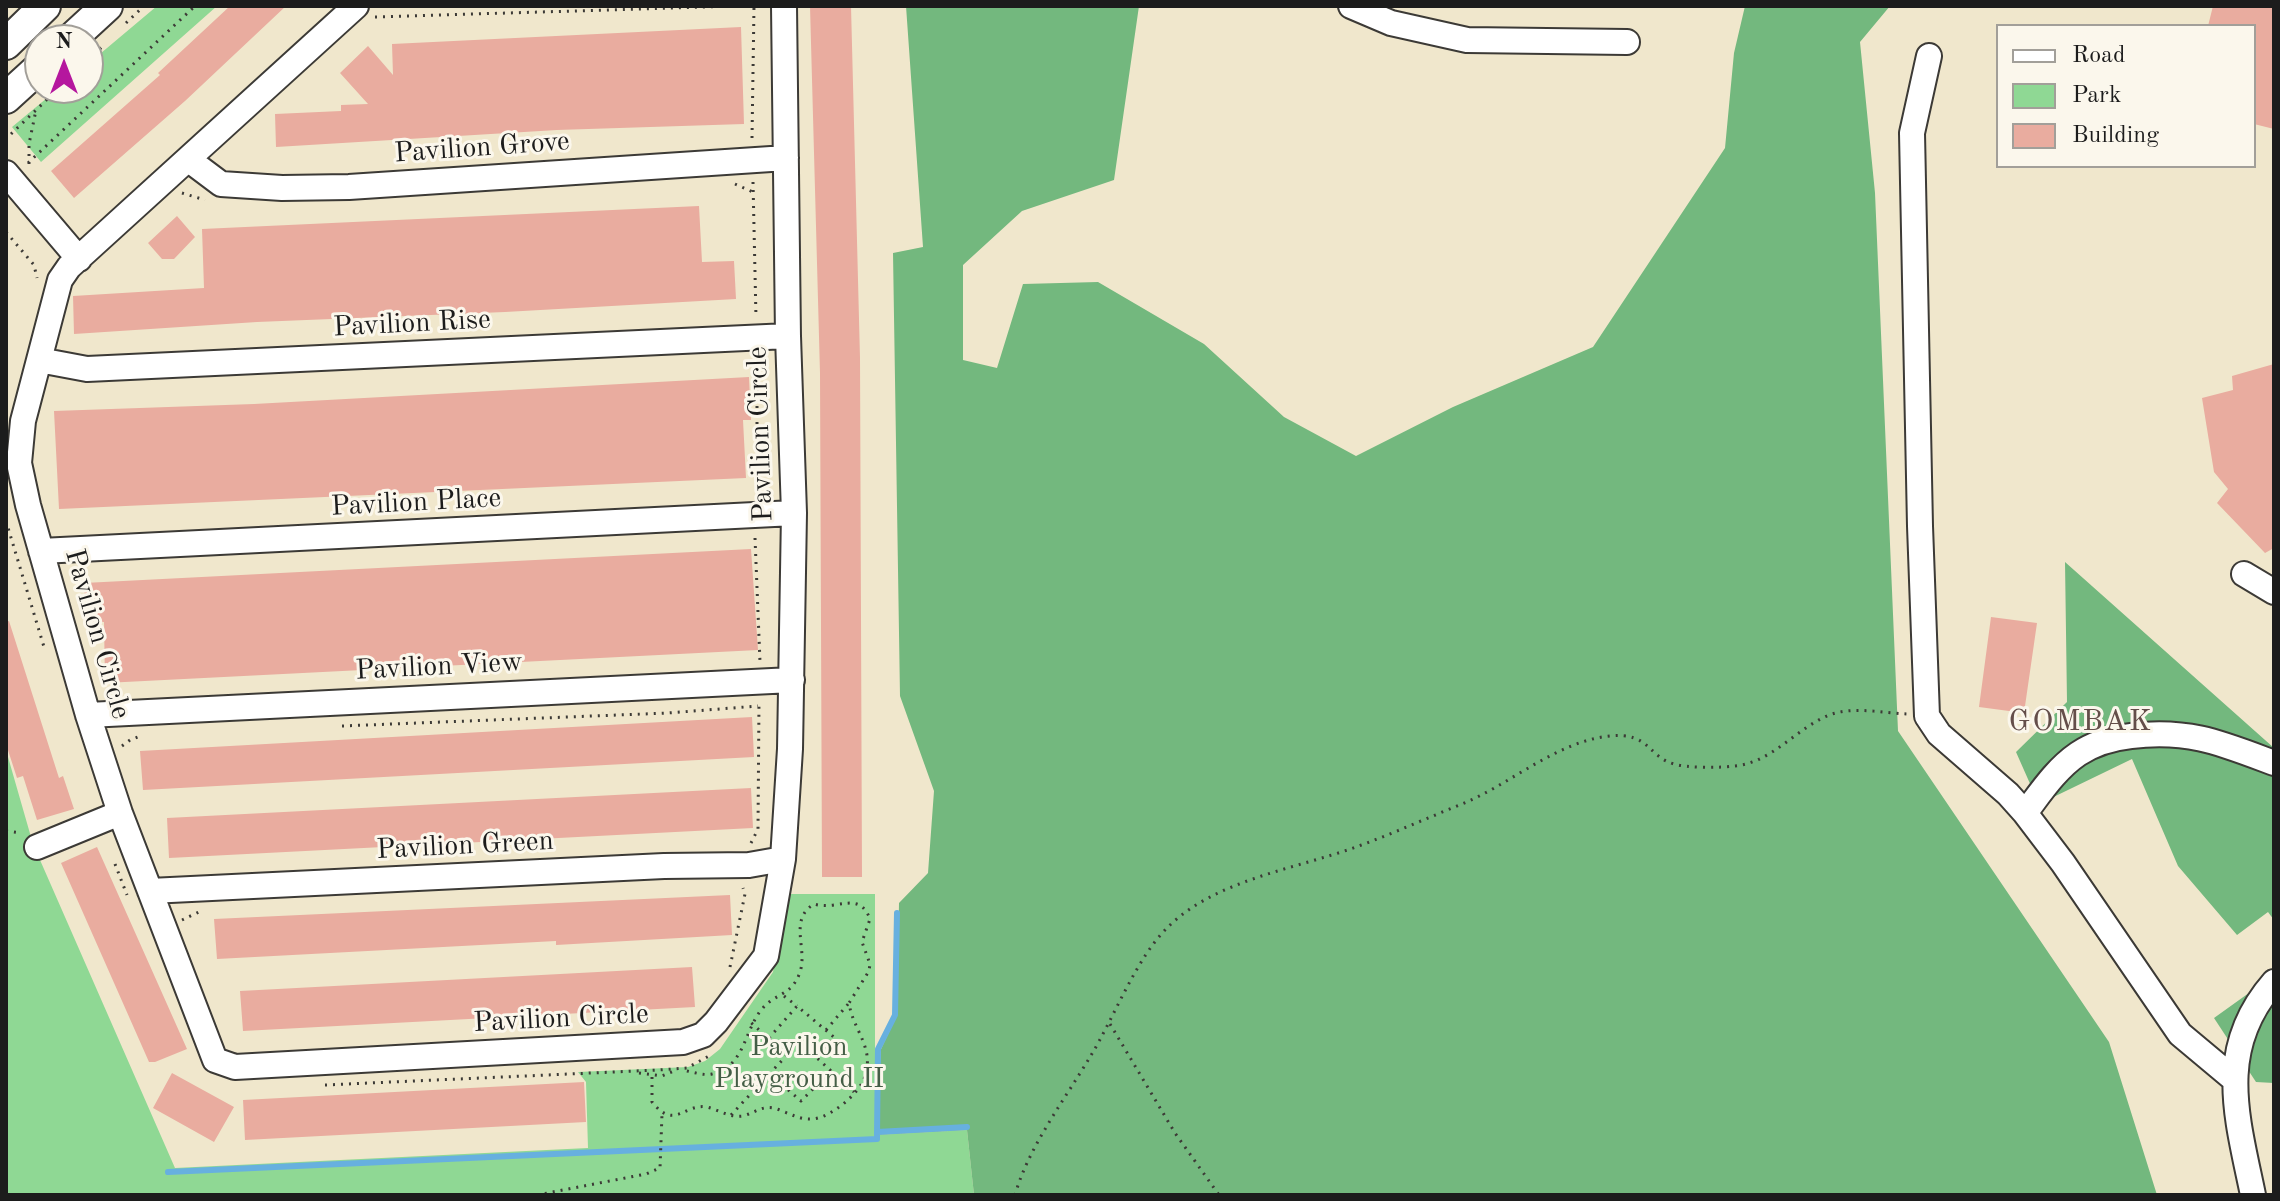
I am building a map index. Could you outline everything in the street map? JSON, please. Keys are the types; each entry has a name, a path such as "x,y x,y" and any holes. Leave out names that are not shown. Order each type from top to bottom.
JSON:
{"main road":[{"path":"6,44 45,6"},
{"path":"87,24 107,6"},
{"path":"6,98 24,82"}],"street":[{"name":"Pavilion Circle","path":"360,12 69,267 60,280 23,421 19,463 88,715 120,813 140,895 215,1060 235,1067 683,1042 703,1035 766,956 783,859 792,680 794,513 788,336 784,6"},
{"path":"1351,6 1391,23 1467,40 1627,42"},
{"path":"1929,56 1912,133 1927,716 1939,734 2008,794 2025,813 2063,863 2180,1034 2235,1080"},
{"name":"Pavilion Grove","path":"189,160 221,184 282,188 349,187 786,158"},
{"path":"6,173 79,259"},
{"name":"Pavilion Rise","path":"39,360 87,369 788,336"},
{"name":"Pavilion Place","path":"41,551 794,513"},
{"path":"2244,574 2274,592"},
{"name":"Pavilion View","path":"88,715 792,680"},
{"path":"2025,813 2055,774 2080,753 2114,738 2183,733 2215,741 2274,763"},
{"path":"37,847 120,813"},
{"name":"Pavilion Green","path":"140,895 664,866 749,865 783,859"},
{"path":"2253,1195 2235,1108 2235,1080 2241,1034 2262,996 2274,982"}],"path":[{"path":"28,163 195,6"},
{"path":"360,12 739,6"},
{"path":"11,134 42,104"},
{"path":"34,172 28,163 36,110"},
{"path":"6,232 34,265 37,280"},
{"path":"340,726 668,713 758,706"},
{"path":"1015,1195 1036,1148 1110,1024 1133,977 1167,928 1198,904 1259,877 1354,847 1482,796 1590,738 1614,735 1636,737 1672,764 1734,766 1758,761 1830,715 1856,711 1927,716"},
{"path":"115,752 130,740 151,733"},
{"path":"114,861 140,895"},
{"path":"634,1072 652,1077 674,1070 713,1074 728,1066 744,1048 751,1023 766,1003 784,995 793,986 802,967 800,924 803,912 814,904 831,908 845,902 854,903 862,906 870,919 862,942 870,964 869,971 849,1003 826,1030"},
{"path":"784,995 835,1038 817,1058 854,1092"},
{"path":"652,1077 652,1102 662,1112 673,1116 707,1107 743,1116 758,1108 776,1108 804,1119 831,1113 864,1081 868,1063 867,1048 849,1003"},
{"path":"769,1038 797,1006"},
{"path":"731,1115 787,1055 751,1023"},
{"path":"1110,1024 1175,1133 1219,1195"},
{"path":"319,1085 687,1068 706,1060 715,1050"},
{"path":"770,1074 801,1101 831,1071"},
{"path":"537,1195 660,1168 662,1112"}],"green space":[{"path":"157,6 217,6 41,162 12,127 40,104 104,104 104,51"},
{"path":"906,6 1139,6 1114,180 1022,211 963,265 963,360 997,368 1023,284 1098,282 1204,344 1284,417 1356,456 1453,407 1593,347 1725,148 1734,53 1745,6 1890,6 1860,42 1875,193 1898,731 2109,1042 2157,1195 974,1195 967,1130 875,1135 881,1049 897,1015 899,903 928,873 934,791 900,696 893,253 923,247"},
{"path":"2065,562 2274,748 2274,920 2268,912 2237,935 2178,866 2132,759 2039,804 2016,752 2067,702"},
{"name":"Pavilion Playground II","path":"6,750 33,844 175,1168 588,1148 586,1082 578,1072 688,1067 705,1061 720,1049 773,972 786,894 875,894 875,1135 967,1130 974,1195 6,1195"},
{"path":"2274,975 2274,1083 2256,1082 2214,1018"}],"building":[{"path":"230,6 286,6 185,101 74,198 51,171 160,75 158,73"},
{"path":"810,6 851,6 860,358 862,877 822,877 820,373"},
{"path":"2213,6 2274,6 2274,129 2256,124 2256,24 2208,24"},
{"path":"741,27 744,124 557,130 276,147 275,114 341,111 341,105 368,104 340,73 368,46 393,75 392,44"},
{"path":"699,206 702,262 734,261 736,299 74,334 73,296 204,288 202,229"},
{"path":"177,216 195,237 174,259 162,259 148,243"},
{"path":"2274,364 2274,548 2265,553 2217,503 2228,489 2214,472 2202,398 2233,390 2232,376"},
{"path":"749,377 751,420 743,420 746,478 59,509 54,411 254,404"},
{"path":"751,549 758,650 105,683 104,622 86,622 84,583"},
{"path":"1991,617 2037,623 2024,713 1979,707"},
{"path":"9,621 59,778 63,776 74,809 37,820 23,776 17,778 6,744 6,622"},
{"path":"752,717 754,757 143,790 140,751"},
{"path":"751,788 753,828 169,858 167,818"},
{"path":"97,847 187,1049 155,1062 149,1062 61,863"},
{"path":"730,895 732,935 217,959 214,919"},
{"path":"692,967 695,1007 243,1031 240,991"},
{"path":"172,1073 234,1107 214,1142 153,1108"},
{"path":"584,1082 586,1122 245,1140 243,1100"}],"waterway":[{"path":"877,1135 878,1049 895,1015 897,913"},
{"path":"877,1132 967,1127"},
{"path":"168,1172 877,1139 877,1136"}],"district":[{"name":"GOMBAK","path":"2081,722"}]}
